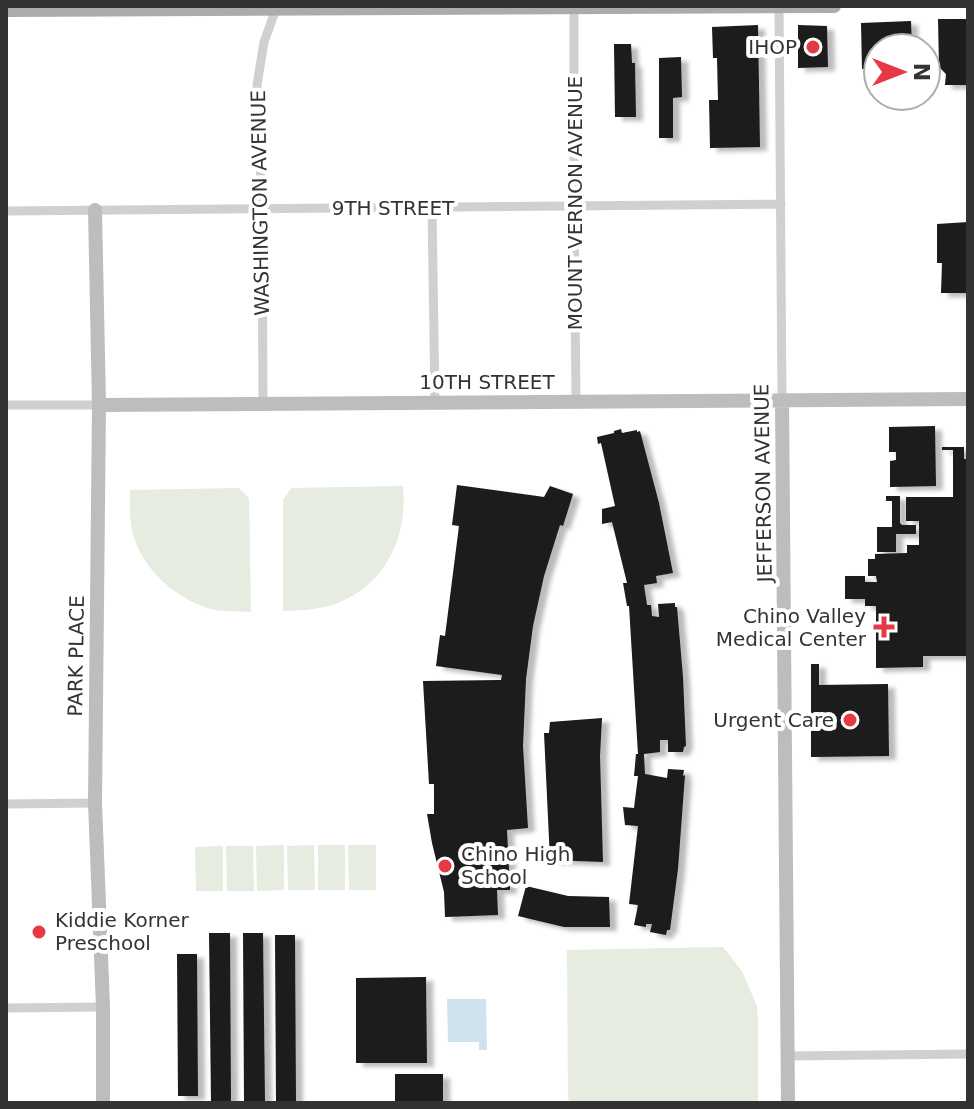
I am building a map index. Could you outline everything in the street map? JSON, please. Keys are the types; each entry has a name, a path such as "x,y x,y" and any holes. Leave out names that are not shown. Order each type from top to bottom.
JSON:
{"main road":[{"path":"6,10 834,6"}],"street":[{"name":"JEFFERSON AVENUE","path":"779,6 788,1103"},
{"name":"MOUNT VERNON AVENUE","path":"574,7 576,401"},
{"name":"WASHINGTON AVENUE","path":"263,403 262,209 257,85 264,42 276,8"},
{"name":"9TH STREET","path":"6,211 781,204"},
{"path":"432,208 435,402"},
{"name":"PARK PLACE","path":"95,210 99,405 95,803 103,1007 103,1103"},
{"name":"10TH STREET","path":"6,405 968,399"},
{"path":"6,804 95,803"},
{"path":"6,1008 103,1007"},
{"path":"788,1056 968,1054"}],"shaded area":[{"path":"403,486 404,504 398,539 391,555 370,583 332,605 283,611 283,500 291,488"},
{"path":"239,488 249,498 251,612 207,608 171,589 152,569 137,546 130,518 130,490"},
{"path":"284,845 284,890 257,891 256,846"},
{"path":"314,845 315,890 288,890 287,846"},
{"path":"318,845 345,845 345,890 318,890"},
{"path":"348,845 376,845 376,890 349,890"},
{"path":"223,846 223,891 196,891 195,847"},
{"path":"226,846 253,846 254,891 227,891"},
{"path":"723,947 742,971 757,1006 758,1103 571,1103 568,1099 567,950"}],"water":[{"path":"447,999 486,999 487,1050 479,1050 479,1042 448,1042"}],"building":[{"path":"938,19 968,19 968,85 945,85 942,32 938,32"},
{"path":"911,21 911,32 862,32 862,69 861,23"},
{"path":"758,25 760,147 710,148 709,100 718,100 717,58 713,58 712,27"},
{"name":"IHOP","path":"798,25 827,26 828,67 798,68"},
{"path":"614,44 631,44 632,63 635,63 636,117 615,117"},
{"path":"681,57 682,97 673,98 673,138 659,138 659,58"},
{"path":"968,222 968,293 941,293 942,263 937,263 937,224"},
{"path":"935,426 936,486 890,487 890,461 896,460 896,452 889,452 889,427"},
{"path":"621,429 622,433 640,431 673,573 656,576 657,583 644,585 647,605 651,605 652,616 659,617 658,604 675,603 677,607 686,746 683,752 668,752 668,740 660,740 660,752 644,754 645,774 667,778 668,769 684,770 685,775 678,869 670,930 666,935 650,932 652,924 646,924 646,927 634,925 638,905 629,904 638,826 625,825 623,807 634,808 638,754 629,606 623,583 627,583 612,522 602,524 602,509 615,506 597,437"},
{"path":"942,447 964,447 964,459 968,459 968,656 923,656 923,667 876,668 876,606 865,606 865,599 845,599 845,576 865,576 865,582 877,582 876,576 868,576 868,559 875,559 875,554 907,553 907,545 919,545 919,521 906,521 906,497 953,497 953,450 942,450"},
{"path":"457,485 544,497 550,486 573,494 544,576 533,626 526,679 523,746 528,828 507,830 510,890 497,890 498,915 445,917 444,892 427,814 434,814 434,784 429,784 423,681 501,680 502,675 436,666 440,635 445,636 459,526 452,525"},
{"path":"886,496 900,496 902,525 916,525 916,534 896,534 896,552 877,552 877,527 892,527 892,501 886,501"},
{"name":"Urgent Care","path":"811,664 819,664 819,685 888,684 889,756 811,757"},
{"path":"602,718 603,862 550,860 544,733 549,733 550,722"},
{"path":"526,886 568,896 609,897 610,927 564,927 518,916"},
{"path":"209,933 230,933 231,1103 211,1103"},
{"path":"243,933 263,933 265,1103 244,1103"},
{"path":"275,935 295,935 296,1103 276,1103"},
{"path":"177,954 197,954 198,1096 178,1096"},
{"path":"426,977 427,1063 356,1063 356,978"},
{"path":"395,1074 443,1074 443,1103 395,1103"}],"place":[{"name":"IHOP","path":"813,47"},
{"name":"Chino Valley Medical Center","path":"884,627"},
{"name":"Urgent Care","path":"850,720"},
{"name":"Chino High School","path":"445,866"},
{"name":"Kiddie Korner Preschool","path":"39,932"}]}
